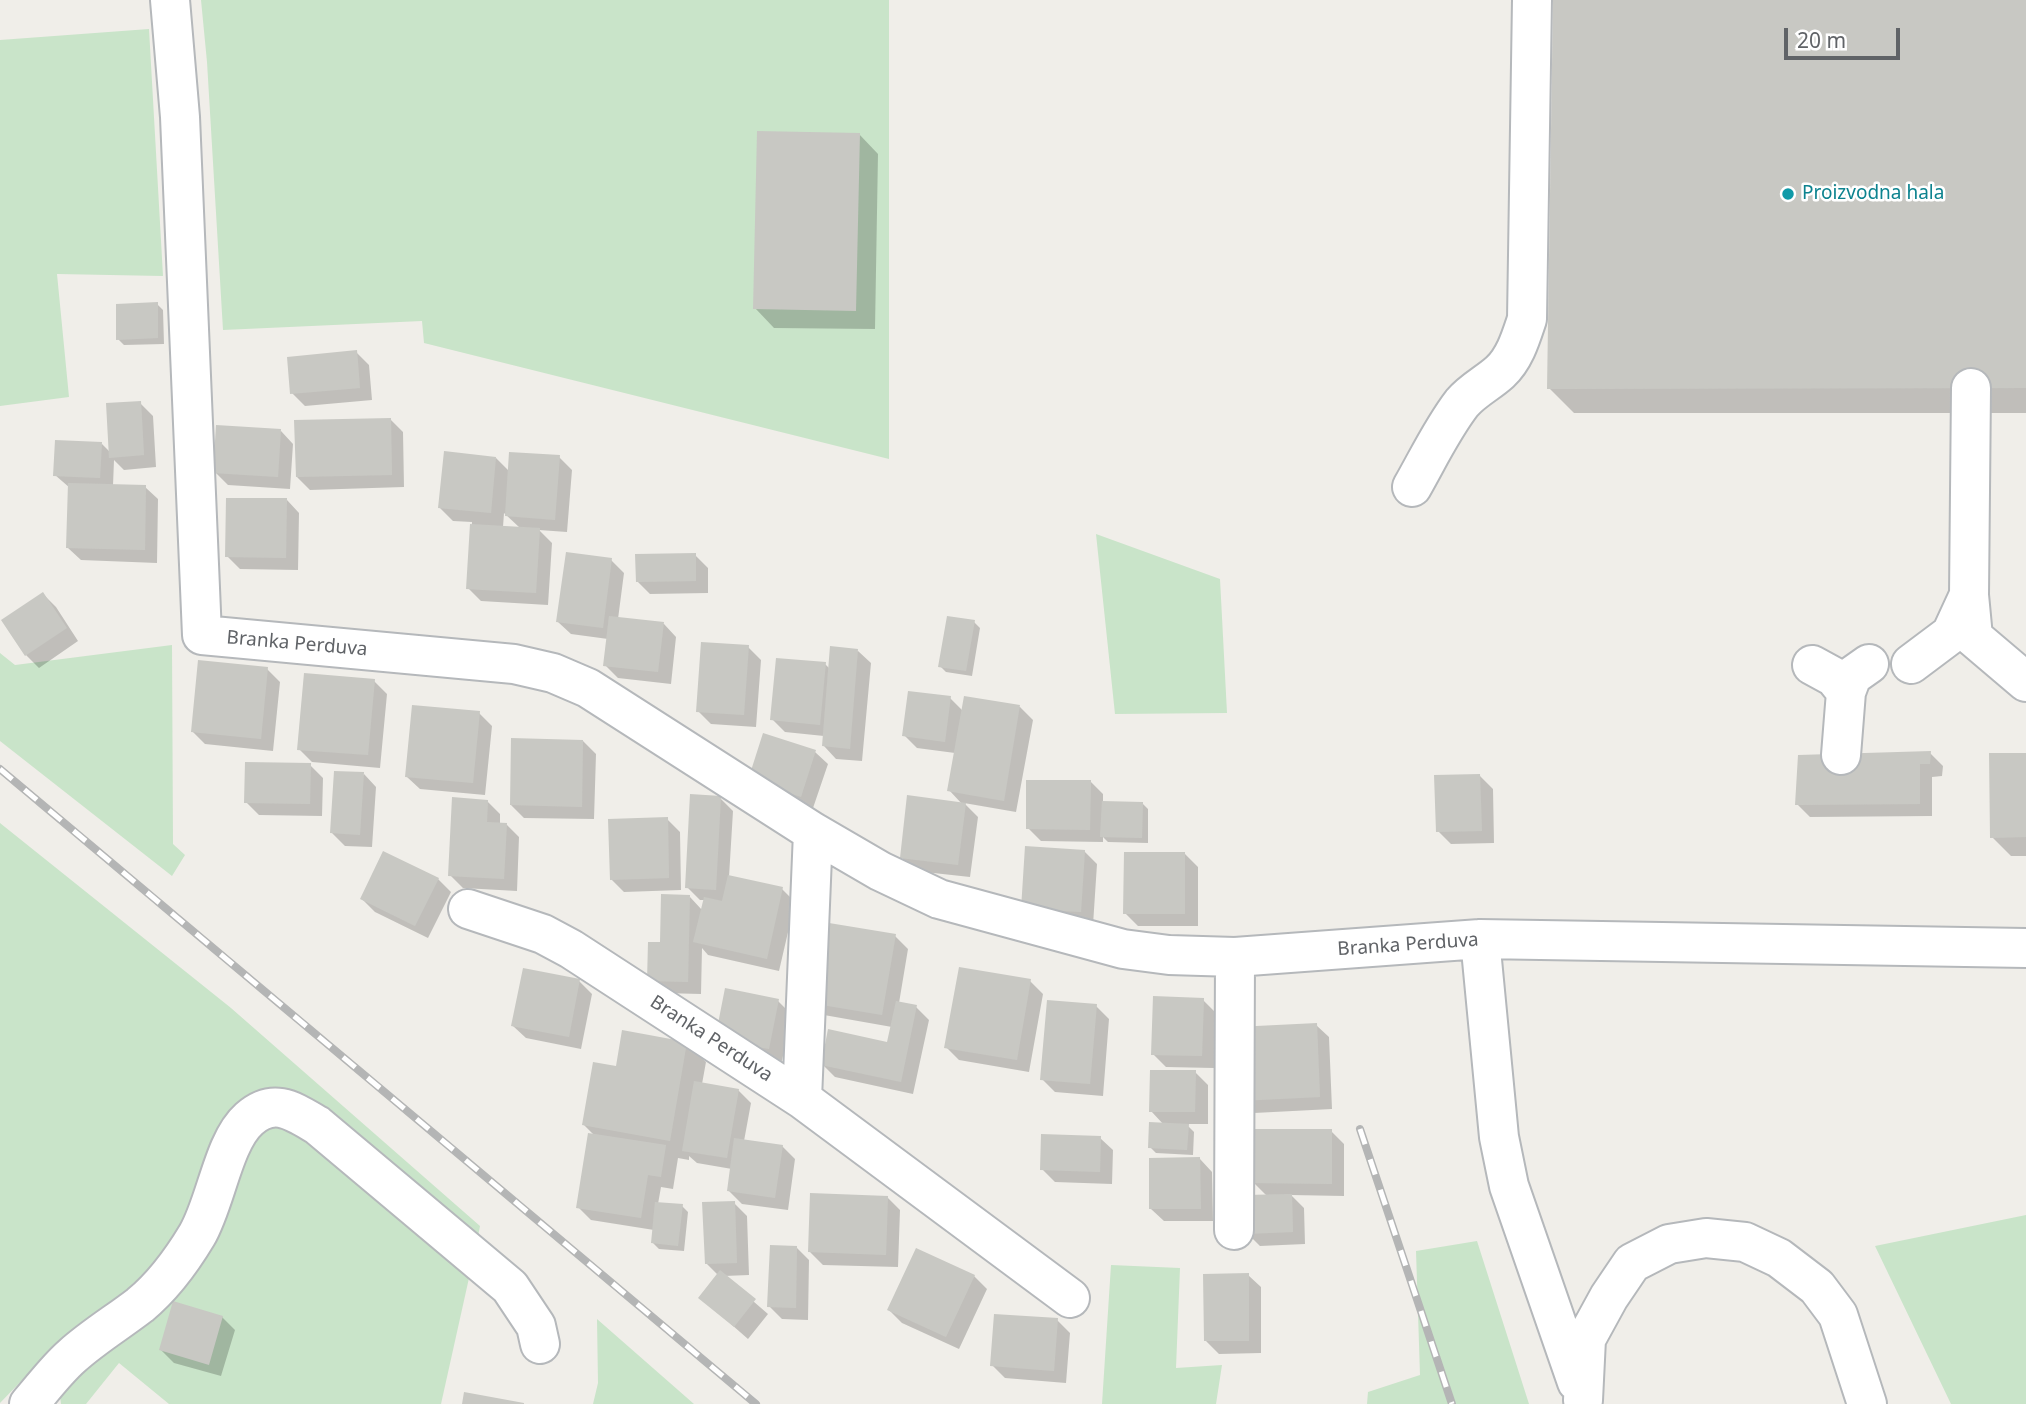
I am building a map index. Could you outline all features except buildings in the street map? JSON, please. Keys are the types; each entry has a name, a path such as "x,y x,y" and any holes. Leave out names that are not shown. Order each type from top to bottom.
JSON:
{"street":[{"name":"Branka Perduva","path":"170,0 180,117 202,635 514,664 553,673 588,688 813,832 880,871 939,899 1123,949 1169,955 1234,957 1480,939 2026,948"},
{"path":"1412,487 1449,421 1464,401 1501,371 1517,347 1527,319 1532,0"},
{"path":"1971,388 1969,596 1973,637 2026,682"},
{"path":"1911,663 1951,634 1969,596"},
{"path":"1812,665 1834,677 1857,678 1841,755"},
{"name":"Branka Perduva","path":"802,1099 813,832"},
{"name":"Branka Perduva","path":"468,909 543,934 572,949 802,1099 1070,1298"},
{"path":"1480,939 1499,1137 1509,1186 1584,1402"},
{"path":"1234,957 1234,1230"},
{"path":"29,1404 72,1356 143,1302 179,1263 199,1232 233,1141 247,1120 261,1110 278,1107 294,1111 317,1125 510,1287 536,1326 540,1344"},
{"path":"1584,1402 1586,1339 1632,1263 1669,1244 1706,1238 1745,1242 1779,1258 1818,1287 1838,1315 1867,1404"}],"green space":[{"path":"201,0 889,0 889,459 424,343 422,321 223,330"},
{"path":"149,29 163,276 57,274 69,397 0,406 0,40"},
{"path":"1096,534 1220,579 1227,713 1115,714"},
{"path":"172,645 173,844 185,855 172,876 0,741 0,653 15,665"},
{"path":"0,823 231,1008 480,1226 477,1242 275,1089 192,1226 134,1291 56,1345 0,1403"},
{"path":"283,1121 471,1269 441,1404 169,1404 119,1363 86,1404 61,1404 60,1396 243,1140"},
{"path":"2026,1215 2026,1404 1951,1404 1875,1246"},
{"path":"1477,1241 1529,1404 1367,1404 1368,1392 1420,1375 1416,1251"},
{"path":"1111,1265 1180,1268 1176,1368 1222,1365 1216,1404 1102,1404"},
{"path":"597,1319 694,1404 593,1404 598,1383"}],"railway":[{"path":"0,769 756,1404"},
{"path":"1360,1129 1452,1404"}],"place":[{"name":"Proizvodna hala","path":"1788,194"}]}
